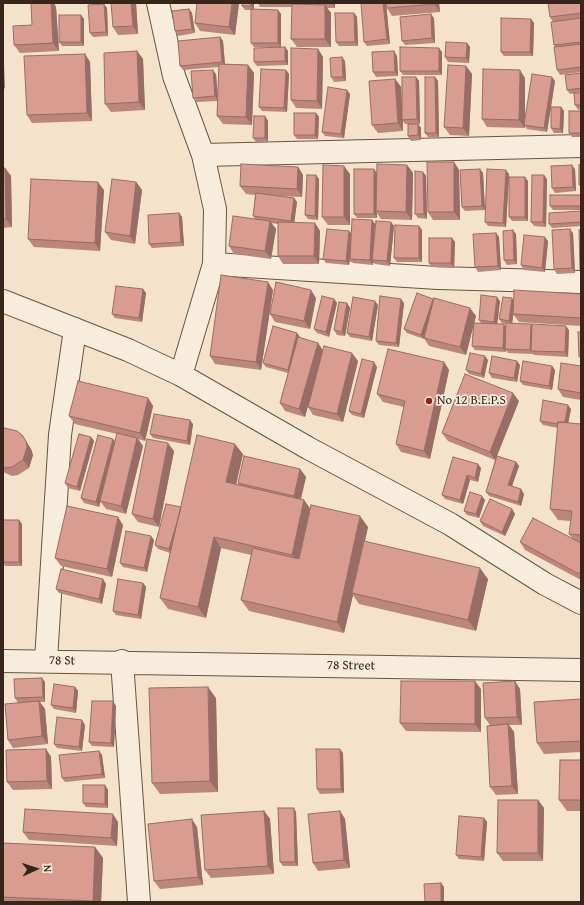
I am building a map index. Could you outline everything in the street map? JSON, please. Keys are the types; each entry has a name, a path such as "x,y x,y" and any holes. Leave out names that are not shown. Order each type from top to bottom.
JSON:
{"street":[{"path":"158,3 174,76 203,155 215,209 214,264 181,375"},
{"path":"203,155 581,146"},
{"path":"214,264 438,278 581,282"},
{"path":"3,301 75,329 181,375 308,448 450,524 545,584 581,603"},
{"path":"46,660 60,435 75,329"},
{"name":"78 St","path":"3,661 122,661"},
{"path":"122,661 139,902"},
{"name":"78 Street","path":"122,661 581,670"}],"building":[{"path":"31,3 51,3 53,43 14,45 13,26 32,25"},
{"path":"111,3 131,3 133,26 113,27"},
{"path":"197,3 232,3 229,27 195,23"},
{"path":"242,3 251,3 251,6 242,6"},
{"path":"361,3 383,3 387,39 364,42"},
{"path":"386,3 434,3 434,4 387,8"},
{"path":"548,3 581,3 581,13 550,17"},
{"path":"104,4 106,32 90,33 88,5"},
{"path":"292,4 325,5 325,39 291,39"},
{"path":"189,9 192,29 175,31 172,11"},
{"path":"251,9 278,10 278,43 251,43"},
{"path":"335,13 354,13 355,42 336,42"},
{"path":"431,14 432,38 402,41 400,17"},
{"path":"59,15 81,15 81,42 59,42"},
{"path":"501,18 531,19 530,52 501,52"},
{"path":"581,18 581,42 554,45 551,22"},
{"path":"220,37 222,62 180,66 178,41"},
{"path":"446,42 467,43 466,58 445,57"},
{"path":"581,44 581,67 557,70 554,47"},
{"path":"285,47 285,61 254,62 254,48"},
{"path":"400,47 439,48 439,71 400,71"},
{"path":"291,48 318,49 317,101 291,100"},
{"path":"137,51 139,102 105,104 104,53"},
{"path":"394,51 395,72 373,72 372,52"},
{"path":"85,54 87,113 27,115 24,56"},
{"path":"342,57 343,77 331,77 330,58"},
{"path":"219,64 248,65 246,117 217,116"},
{"path":"448,65 466,66 463,128 444,127"},
{"path":"261,69 286,70 284,108 259,107"},
{"path":"483,69 520,70 519,120 482,119"},
{"path":"213,70 215,96 193,98 191,71"},
{"path":"581,73 581,88 567,90 565,75"},
{"path":"532,74 552,77 544,128 524,125"},
{"path":"402,77 416,77 417,119 402,120"},
{"path":"425,77 435,77 436,133 425,133"},
{"path":"395,79 398,123 372,125 369,81"},
{"path":"328,87 347,90 341,134 322,132"},
{"path":"574,93 581,93 581,105 575,105"},
{"path":"551,107 561,107 560,129 551,128"},
{"path":"569,111 581,111 581,133 569,133"},
{"path":"294,113 316,113 315,135 294,135"},
{"path":"254,116 265,116 265,138 253,138"},
{"path":"408,124 418,124 418,135 408,136"},
{"path":"427,162 454,162 454,212 428,212"},
{"path":"241,164 298,167 297,189 240,186"},
{"path":"377,164 407,165 406,212 376,211"},
{"path":"323,165 344,166 344,217 322,217"},
{"path":"572,165 573,187 552,188 551,166"},
{"path":"579,165 581,165 581,185 579,185"},
{"path":"3,168 5,168 6,219 3,219"},
{"path":"354,169 374,169 374,214 354,214"},
{"path":"480,169 482,206 462,207 460,170"},
{"path":"487,169 506,170 503,223 485,222"},
{"path":"415,171 423,172 424,214 415,214"},
{"path":"307,175 316,175 315,216 305,215"},
{"path":"532,175 544,175 543,222 531,222"},
{"path":"509,177 525,177 525,217 509,217"},
{"path":"31,179 98,182 95,243 28,239"},
{"path":"112,179 136,182 130,236 105,232"},
{"path":"256,193 294,198 291,221 253,216"},
{"path":"550,195 581,195 581,206 550,206"},
{"path":"581,211 581,222 549,224 549,213"},
{"path":"179,213 181,242 149,244 148,215"},
{"path":"233,216 270,221 265,251 229,246"},
{"path":"352,219 372,220 370,260 350,259"},
{"path":"376,221 391,222 387,261 372,260"},
{"path":"278,222 315,223 314,256 278,256"},
{"path":"395,225 419,226 419,258 394,258"},
{"path":"327,229 349,231 346,261 323,259"},
{"path":"570,229 572,268 554,269 552,230"},
{"path":"513,230 514,260 504,260 503,231"},
{"path":"579,230 581,230 581,270 580,270"},
{"path":"496,233 498,266 475,267 473,234"},
{"path":"524,235 545,237 542,268 521,265"},
{"path":"429,238 452,238 451,263 429,263"},
{"path":"221,275 268,282 256,362 210,356"},
{"path":"276,282 311,290 304,321 270,314"},
{"path":"116,286 143,289 139,318 112,314"},
{"path":"514,290 581,294 581,318 513,314"},
{"path":"417,293 433,299 421,335 404,329"},
{"path":"481,295 497,297 494,322 479,320"},
{"path":"322,296 334,299 326,332 314,329"},
{"path":"380,296 401,299 396,343 376,341"},
{"path":"353,297 375,301 369,337 347,333"},
{"path":"503,297 512,298 509,321 499,319"},
{"path":"434,298 470,308 460,347 424,338"},
{"path":"339,302 347,303 342,332 334,330"},
{"path":"474,323 504,324 503,348 472,346"},
{"path":"506,323 531,324 530,350 505,349"},
{"path":"532,324 566,326 565,352 531,351"},
{"path":"273,326 297,333 288,370 263,363"},
{"path":"578,332 581,332 581,356 579,357"},
{"path":"298,337 318,343 299,409 280,403"},
{"path":"324,346 352,353 337,414 308,407"},
{"path":"388,349 444,362 424,451 396,444 405,401 377,394"},
{"path":"470,353 485,356 481,374 466,370"},
{"path":"492,356 517,361 514,378 489,373"},
{"path":"362,359 374,362 361,414 349,411"},
{"path":"523,361 552,366 549,386 520,381"},
{"path":"561,363 581,366 581,393 558,389"},
{"path":"465,374 513,393 490,452 442,433"},
{"path":"78,381 148,398 140,433 69,416"},
{"path":"543,400 568,405 565,422 558,422 558,424 540,421"},
{"path":"154,414 190,420 187,441 150,434"},
{"path":"558,422 581,424 581,535 569,534 572,511 550,509"},
{"path":"4,428 17,431 22,435 26,441 27,447 23,460 12,467 6,468 3,466"},
{"path":"117,433 137,438 121,506 100,501"},
{"path":"79,434 91,437 77,487 65,483"},
{"path":"98,435 113,439 96,502 81,498"},
{"path":"197,435 235,444 226,482 304,500 292,555 214,537 198,607 160,598"},
{"path":"147,439 168,443 153,519 132,514"},
{"path":"244,456 300,469 294,496 238,483"},
{"path":"497,456 516,462 508,485 521,489 518,502 486,492"},
{"path":"453,457 478,464 475,478 467,475 460,500 442,495"},
{"path":"470,492 482,496 476,514 464,511"},
{"path":"490,499 512,509 502,532 480,521"},
{"path":"166,504 181,507 169,549 155,545"},
{"path":"311,505 360,516 337,622 241,600 253,548 299,559"},
{"path":"67,506 118,517 107,569 55,558"},
{"path":"533,518 581,543 581,570 579,574 520,542"},
{"path":"3,520 19,520 19,562 3,562"},
{"path":"126,531 151,536 144,568 120,563"},
{"path":"364,541 480,568 468,620 352,593"},
{"path":"61,569 103,579 99,599 56,589"},
{"path":"118,579 143,583 138,615 113,611"},
{"path":"42,678 43,697 15,698 14,679"},
{"path":"401,681 475,681 475,724 400,723"},
{"path":"515,681 517,717 485,718 483,683"},
{"path":"54,684 75,687 73,708 51,705"},
{"path":"208,687 210,781 152,783 149,688"},
{"path":"581,699 581,741 537,743 534,702"},
{"path":"39,701 42,736 8,740 5,704"},
{"path":"92,701 113,701 111,743 89,742"},
{"path":"57,717 82,720 79,747 54,744"},
{"path":"508,724 512,786 490,787 487,726"},
{"path":"46,749 47,781 7,782 6,750"},
{"path":"316,749 340,749 341,789 317,789"},
{"path":"99,751 102,774 62,778 59,755"},
{"path":"560,760 581,760 581,800 559,800"},
{"path":"83,785 105,785 105,804 83,803"},
{"path":"498,800 538,800 538,853 497,853"},
{"path":"278,808 294,808 295,862 280,862"},
{"path":"25,809 113,814 111,838 23,832"},
{"path":"264,811 268,866 205,870 201,815"},
{"path":"340,811 344,860 313,863 308,814"},
{"path":"459,816 484,818 481,857 456,855"},
{"path":"192,819 198,877 154,881 148,824"},
{"path":"3,843 95,847 93,901 3,897"},
{"path":"441,883 441,902 425,902 424,884"}],"place":[{"name":"No 12 B.E.P.S","path":"429,401"}]}
